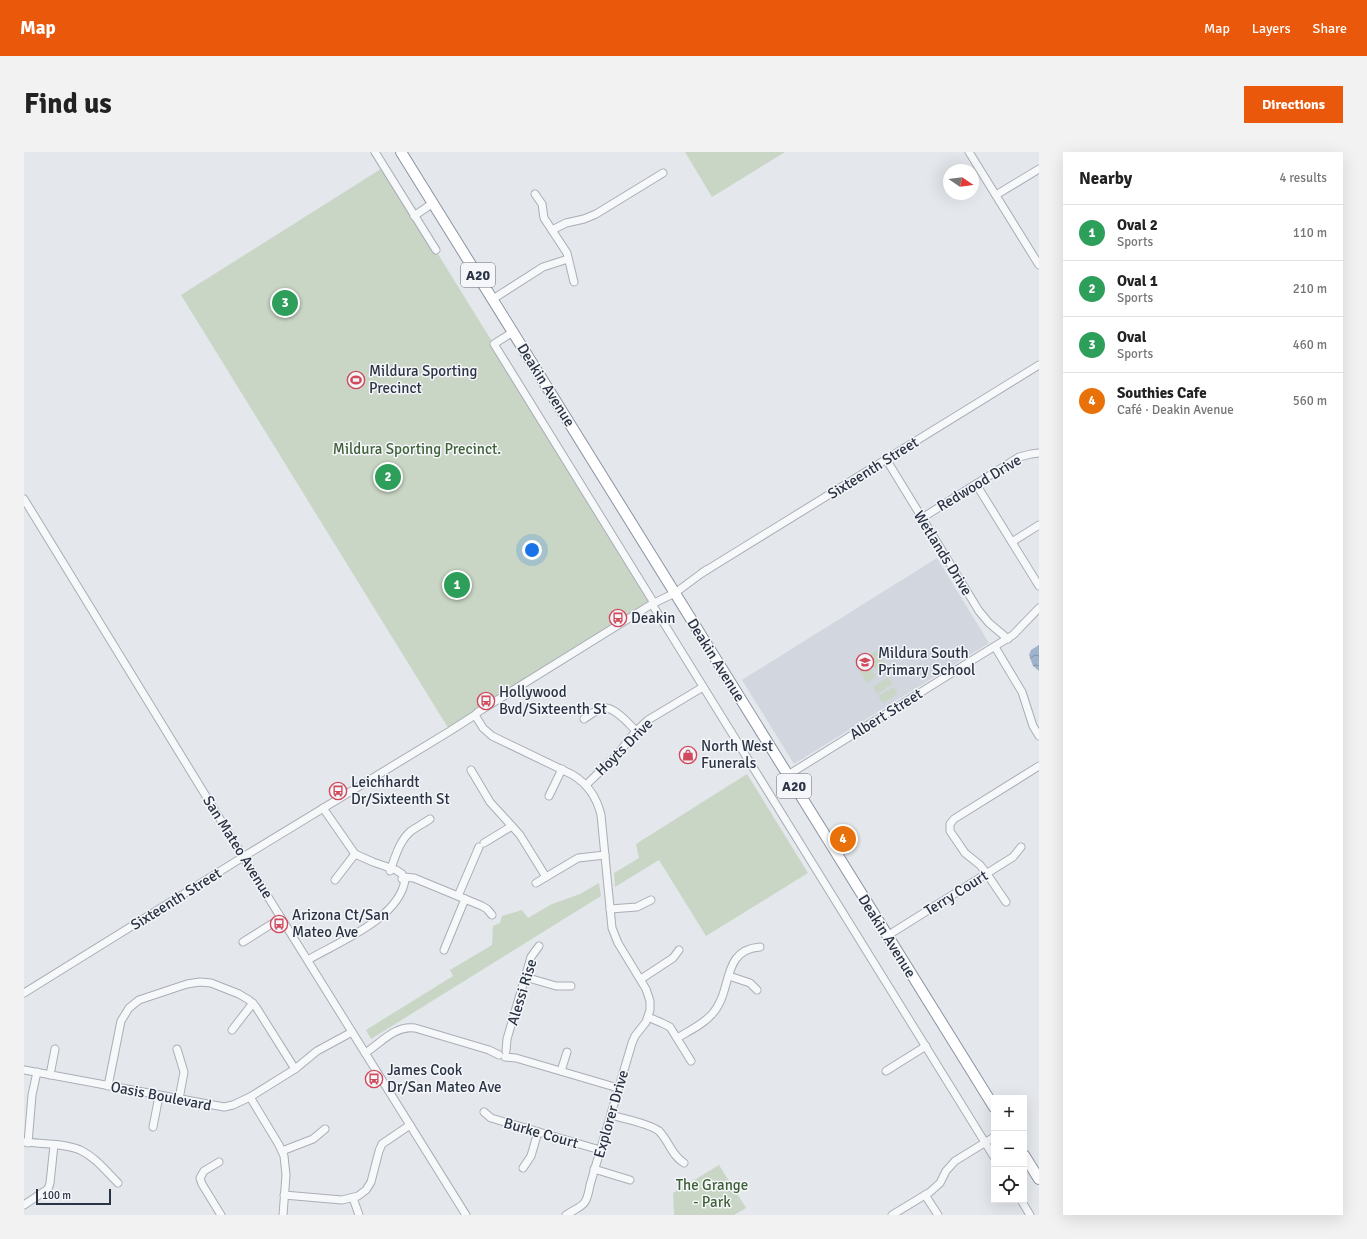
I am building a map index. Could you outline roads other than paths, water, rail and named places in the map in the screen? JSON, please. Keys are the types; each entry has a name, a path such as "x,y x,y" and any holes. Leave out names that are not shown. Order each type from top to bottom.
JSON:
{"highway":[{"name":"Deakin Avenue","path":"402,152 991,1102"},
{"path":"1027,1160 1039,1179"}],"street":[{"path":"375,152 436,250"},
{"path":"969,152 1039,265"},
{"path":"996,195 1039,169"},
{"path":"552,230 566,223 584,219 596,214 662,173"},
{"path":"535,194 542,204 544,218 567,253 574,282"},
{"path":"414,216 433,203"},
{"path":"493,299 543,267 568,259"},
{"name":"Deakin Avenue","path":"513,332 494,344 703,687 991,1152"},
{"name":"Sixteenth Street","path":"24,993 1039,365"},
{"name":"Redwood Drive","path":"922,518 1019,458 1039,453"},
{"name":"Wetlands Drive","path":"886,459 984,619 1008,639"},
{"path":"976,484 1039,586"},
{"name":"San Mateo Avenue","path":"24,499 243,857 466,1215"},
{"path":"1012,542 1039,525"},
{"name":"Albert Street","path":"788,775 1008,639 1039,608"},
{"path":"995,647 1022,692 1033,726 1039,736"},
{"name":"Hoyts Drive","path":"586,785 621,751 636,731 648,720 703,687"},
{"path":"584,719 600,709 608,708 614,711 636,731"},
{"path":"476,714 483,728 490,734 579,778 593,794 600,808 612,928 615,936 648,992 650,1001 648,1017 667,1025 691,1061"},
{"path":"1006,902 988,874 963,850 950,831 950,824 954,819 1039,766"},
{"path":"550,796 562,769"},
{"path":"471,770 490,802 522,839 546,877"},
{"path":"309,962 390,910 404,886 403,879 398,874 355,854 346,843 324,807"},
{"path":"390,870 402,842 411,831 430,819"},
{"path":"444,950 461,898 481,845 512,826"},
{"name":"Terry Court","path":"887,936 1014,857 1021,847"},
{"path":"335,880 355,854"},
{"path":"536,883 578,858 605,855"},
{"path":"403,879 414,878 482,906 492,915"},
{"path":"610,910 637,907 651,900"},
{"path":"243,942 281,918"},
{"name":"Alessi Rise","path":"503,1053 531,957 539,946"},
{"path":"677,1038 705,1021 714,1013 719,1005 733,962 739,954 748,949 760,947"},
{"path":"641,979 673,958 679,950"},
{"path":"729,976 750,983 757,990"},
{"path":"526,977 556,986 571,986"},
{"path":"108,1086 121,1021 129,1008 139,1000 187,984 200,982 217,985 245,997 253,1003 295,1069"},
{"path":"232,1030 253,1003"},
{"name":"Explorer Drive","path":"568,1214 582,1201 590,1185 632,1043 648,1017"},
{"path":"364,1051 399,1029 411,1028 503,1053 618,1088"},
{"name":"Oasis Boulevard","path":"24,1070 179,1100 224,1107 233,1105 250,1097 295,1069 313,1054 351,1030"},
{"path":"886,1071 926,1046"},
{"path":"50,1075 55,1049"},
{"path":"177,1049 184,1072 179,1100"},
{"path":"561,1071 567,1052"},
{"path":"36,1072 26,1142 73,1148 87,1154 101,1165 118,1183"},
{"path":"153,1127 159,1096"},
{"path":"250,1097 282,1151 286,1168 283,1215"},
{"name":"Burke Court","path":"484,1112 491,1118 600,1150"},
{"path":"610,1115 656,1129 662,1134 674,1154 684,1163"},
{"path":"284,1195 342,1200 353,1198 363,1193 371,1182 382,1144 410,1125"},
{"path":"282,1151 313,1139 325,1129"},
{"path":"523,1168 529,1161 538,1132"},
{"path":"892,1215 935,1188 946,1171 955,1161 991,1139"},
{"path":"24,1206 48,1189 54,1145"},
{"path":"219,1162 204,1171 200,1178 202,1184 221,1215"},
{"path":"594,1169 630,1180"},
{"path":"925,1195 938,1215"},
{"path":"353,1198 359,1215"},
{"path":"1023,1203 1030,1215"}],"water":[{"path":"1039,645 1039,671 1033,666 1029,655 1031,650"}],"place":[{"name":"Oval","path":"285,303"},
{"name":"Mildura Sporting Precinct","path":"356,380"},
{"name":"Oval 1","path":"388,477"},
{"name":"Oval 2","path":"457,585"},
{"name":"Deakin","path":"618,618"},
{"name":"Mildura South Primary School","path":"865,662"},
{"name":"Hollywood Bvd/Sixteenth St","path":"486,701"},
{"name":"North West Funerals","path":"688,755"},
{"name":"Leichhardt Dr/Sixteenth St","path":"338,791"},
{"name":"Southies Cafe","path":"843,839"},
{"name":"Arizona Ct/San Mateo Ave","path":"279,924"},
{"name":"James Cook Dr/San Mateo Ave","path":"374,1079"}],"park label":[{"name":"Mildura Sporting Precinct.","path":"417,449"},
{"name":"The Grange - Park","path":"712,1194"}]}
